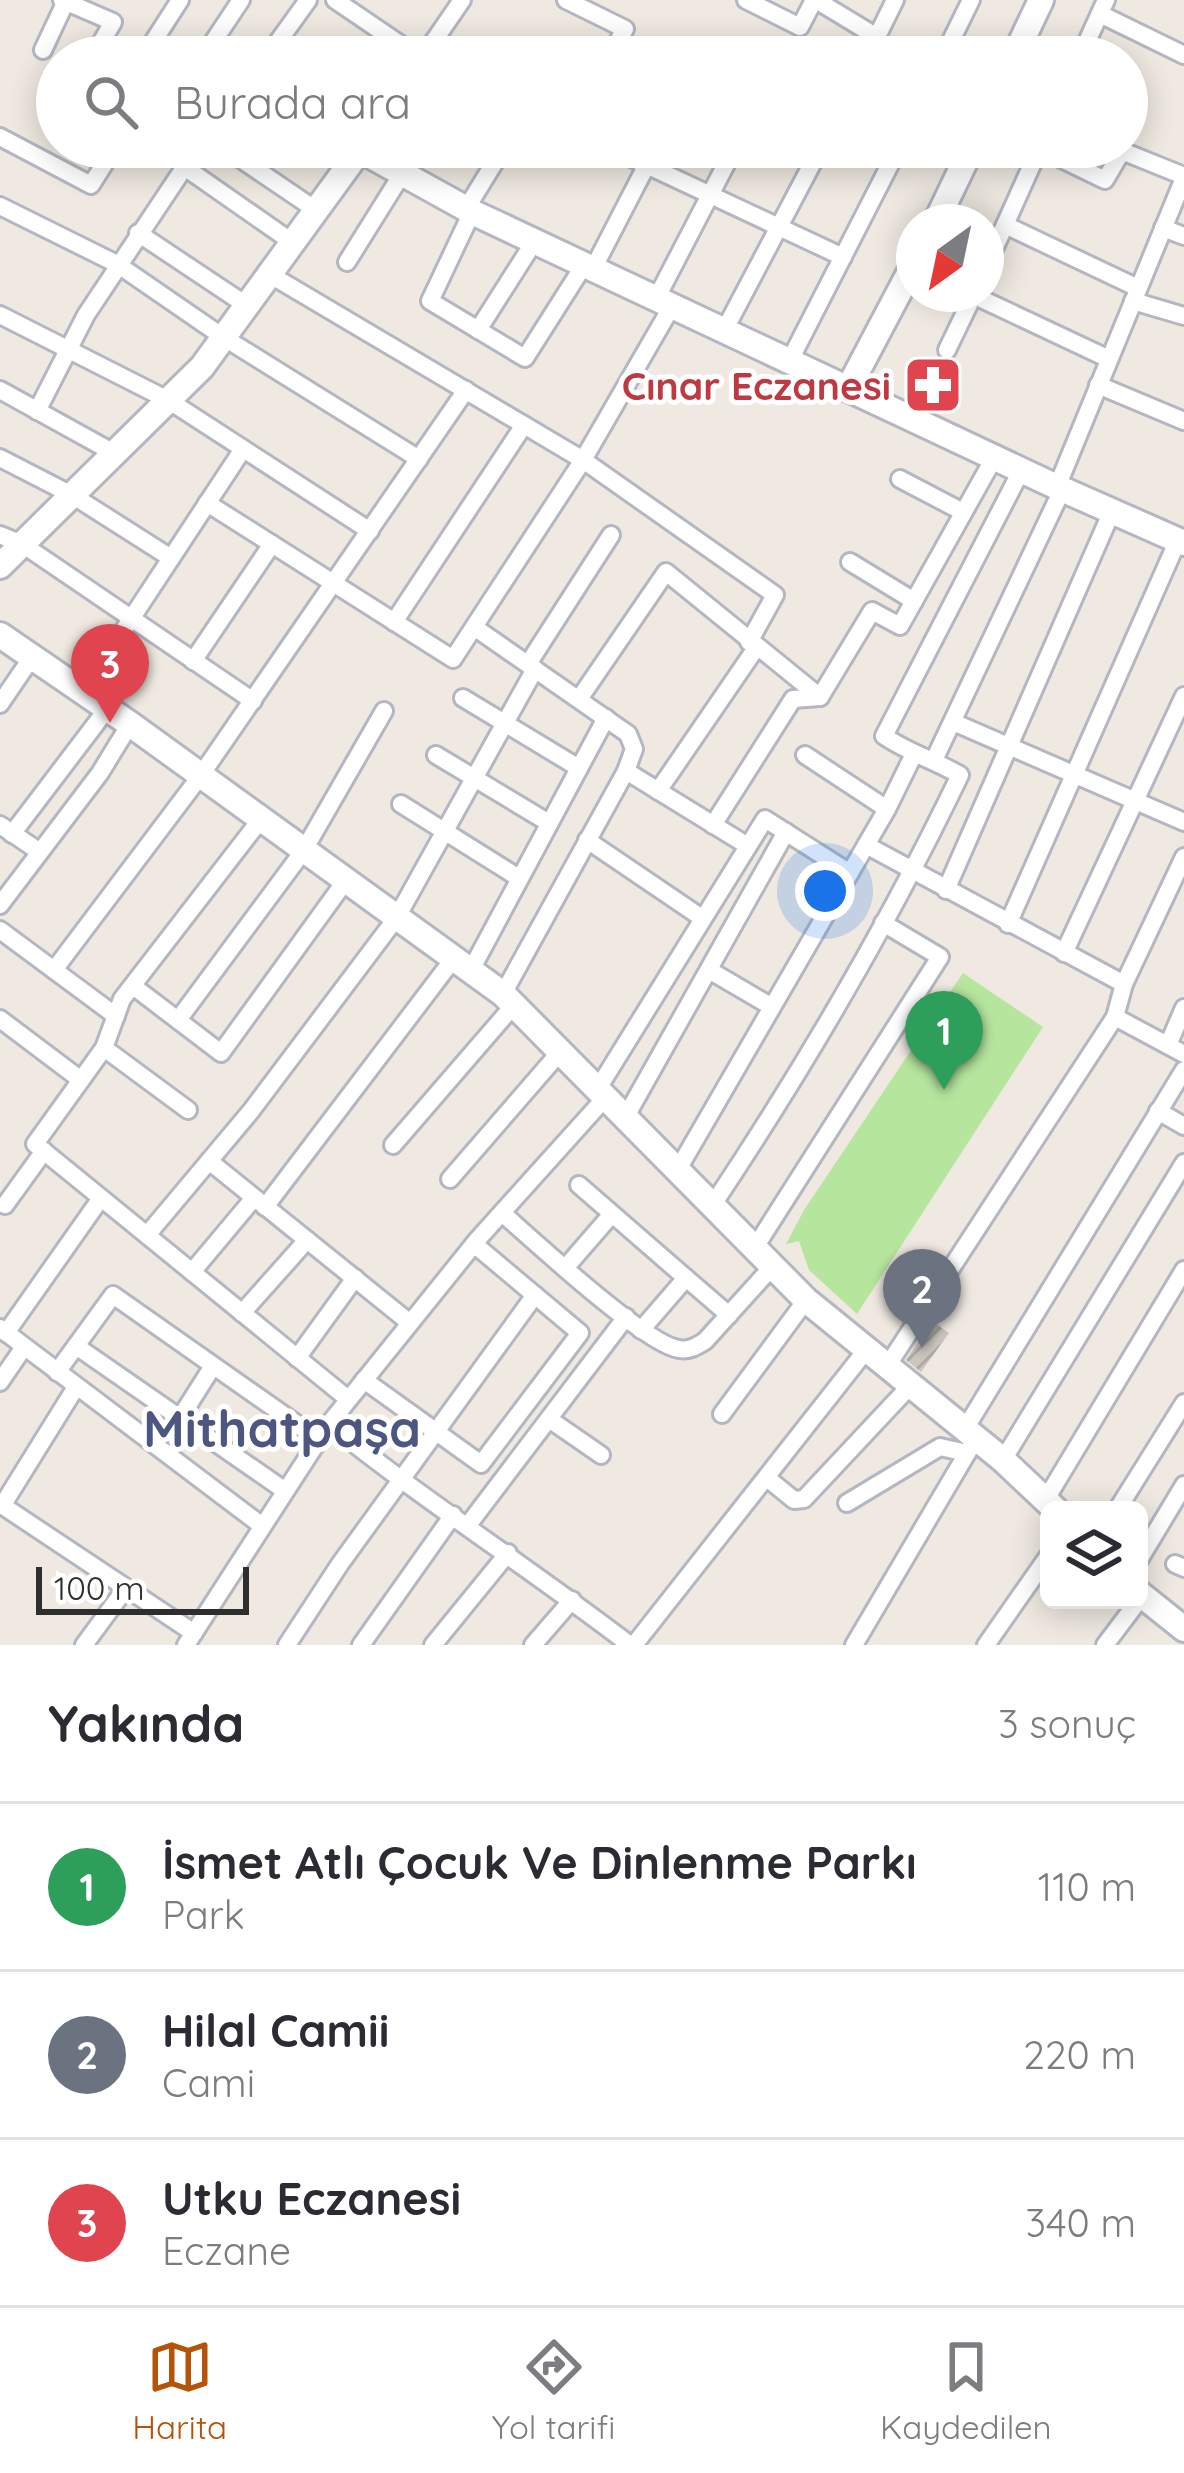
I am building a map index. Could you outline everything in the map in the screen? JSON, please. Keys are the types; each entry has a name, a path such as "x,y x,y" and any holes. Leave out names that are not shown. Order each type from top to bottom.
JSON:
{"street":[{"path":"157,36 180,0"},
{"path":"217,36 241,0"},
{"path":"282,36 308,0"},
{"path":"335,0 397,36"},
{"path":"436,36 462,0"},
{"path":"566,0 625,29 621,36"},
{"path":"746,0 800,27 815,0 875,36"},
{"path":"877,36 895,0"},
{"path":"953,36 971,0"},
{"path":"1024,36 1041,0"},
{"path":"49,36 64,1 94,6 113,22 105,36"},
{"path":"1090,36 1103,7 1184,55"},
{"path":"0,138 36,156"},
{"path":"934,760 1059,488 1184,177 1148,162"},
{"path":"59,168 92,185 102,168"},
{"path":"37,411 117,264 182,168"},
{"path":"203,168 292,242"},
{"path":"254,168 316,210"},
{"path":"0,566 11,540 72,495 202,367 342,168"},
{"path":"389,168 534,242 1181,541 1008,924"},
{"path":"492,168 430,301 525,358 588,267 645,168"},
{"path":"650,168 843,257"},
{"path":"208,502 453,658 583,460 664,303 724,168"},
{"path":"724,331 810,168"},
{"path":"790,362 888,168"},
{"path":"945,204 962,168"},
{"path":"1030,168 1005,224 1184,316"},
{"path":"1080,168 1105,180 1112,168"},
{"path":"346,262 402,174"},
{"path":"0,206 117,264 223,337 419,459"},
{"path":"1163,228 1184,236"},
{"path":"138,233 246,305"},
{"path":"478,330 534,242"},
{"path":"269,274 583,460 775,595 753,645 658,790"},
{"path":"848,389 896,298"},
{"path":"1004,309 1109,359"},
{"path":"946,350 965,312"},
{"path":"0,315 168,400 370,531"},
{"path":"1098,385 1184,421"},
{"path":"0,390 114,453"},
{"path":"54,970 201,775 466,391"},
{"path":"394,622 524,424"},
{"path":"83,692 243,448"},
{"path":"0,458 72,495 171,558"},
{"path":"820,697 872,611 900,626 994,458"},
{"path":"712,1206 792,1086 913,872 960,775 934,760 913,756 884,736 1022,471"},
{"path":"900,478 963,512"},
{"path":"946,890 1112,511"},
{"path":"147,1235 398,917 475,781 532,667 611,536"},
{"path":"11,540 253,701"},
{"path":"193,661 272,544"},
{"path":"850,562 914,601"},
{"path":"579,699 666,572 820,697"},
{"path":"393,1145 508,1000 634,749 628,734 474,627"},
{"path":"0,635 508,1000 806,1300 1047,1501"},
{"path":"0,704 32,657"},
{"path":"1064,953 1184,696"},
{"path":"713,825 793,699 820,697"},
{"path":"463,698 579,768"},
{"path":"40,852 6,830 107,709"},
{"path":"178,1020 304,850 384,711"},
{"path":"191,1271 260,1202 463,964 520,878 606,718"},
{"path":"953,722 1184,821"},
{"path":"0,905 100,773 130,724"},
{"path":"436,755 549,823"},
{"path":"805,755 886,809"},
{"path":"677,1171 913,756"},
{"path":"626,771 748,846"},
{"path":"401,804 520,878"},
{"path":"261,819 133,986 104,1048 35,1144 348,1399"},
{"path":"76,1387 1,1505 126,1588 190,1639 323,1431 602,1094 702,918 765,819 850,873"},
{"path":"625,1118 786,832"},
{"path":"587,840 702,918"},
{"path":"866,845 1124,984"},
{"path":"886,1368 1115,1017 1124,984 1184,857"},
{"path":"133,986 221,1053 346,880"},
{"path":"502,1213 634,1323 677,1349 705,1341 729,1315 940,957 883,922"},
{"path":"0,930 116,1016"},
{"path":"709,970 772,1007"},
{"path":"1115,1017 1176,1050 1184,1008"},
{"path":"0,1018 80,1080"},
{"path":"104,1048 188,1110"},
{"path":"449,1179 560,1052"},
{"path":"854,1645 1184,1070"},
{"path":"1158,1112 1184,1126"},
{"path":"5,1204 44,1151"},
{"path":"208,1161 410,1322"},
{"path":"1003,1460 1184,1163"},
{"path":"579,1185 729,1315"},
{"path":"101,1198 3,1331 261,1525"},
{"path":"566,1268 612,1214"},
{"path":"242,1313 307,1240"},
{"path":"364,1380 481,1464 580,1333 474,1244"},
{"path":"1053,1501 1184,1270"},
{"path":"361,1645 461,1520 634,1323 686,1278"},
{"path":"297,1358 355,1279"},
{"path":"57,1372 113,1295 213,1366 401,1479 632,1645 866,1349"},
{"path":"286,1645 535,1295"},
{"path":"722,1414 806,1300"},
{"path":"76,1346 284,1490"},
{"path":"0,1382 24,1347"},
{"path":"180,1418 213,1366"},
{"path":"767,1478 794,1500 804,1499 910,1386"},
{"path":"1123,1501 1184,1403"},
{"path":"549,1419 601,1455"},
{"path":"847,1503 940,1447 969,1440"},
{"path":"1148,1545 1184,1485"},
{"path":"433,1645 508,1553"},
{"path":"986,1645 1040,1568"},
{"path":"84,1645 126,1588"},
{"path":"533,1645 572,1600"},
{"path":"1148,1604 1184,1633 1178,1645"},
{"path":"1105,1645 1131,1609"}],"green space":[{"path":"963,973 1043,1027 857,1314 809,1270 799,1241 786,1244"}],"building":[{"path":"932,1321 949,1333 921,1372 906,1360"}],"place":[{"name":"Cınar Eczanesi","path":"933,385"},
{"name":"Utku Eczanesi","path":"110,723"},
{"name":"İsmet Atlı Çocuk Ve Dinlenme Parkı","path":"944,1090"},
{"name":"Hilal Camii","path":"922,1348"}],"district":[{"name":"Mithatpaşa","path":"282,1428"}]}
